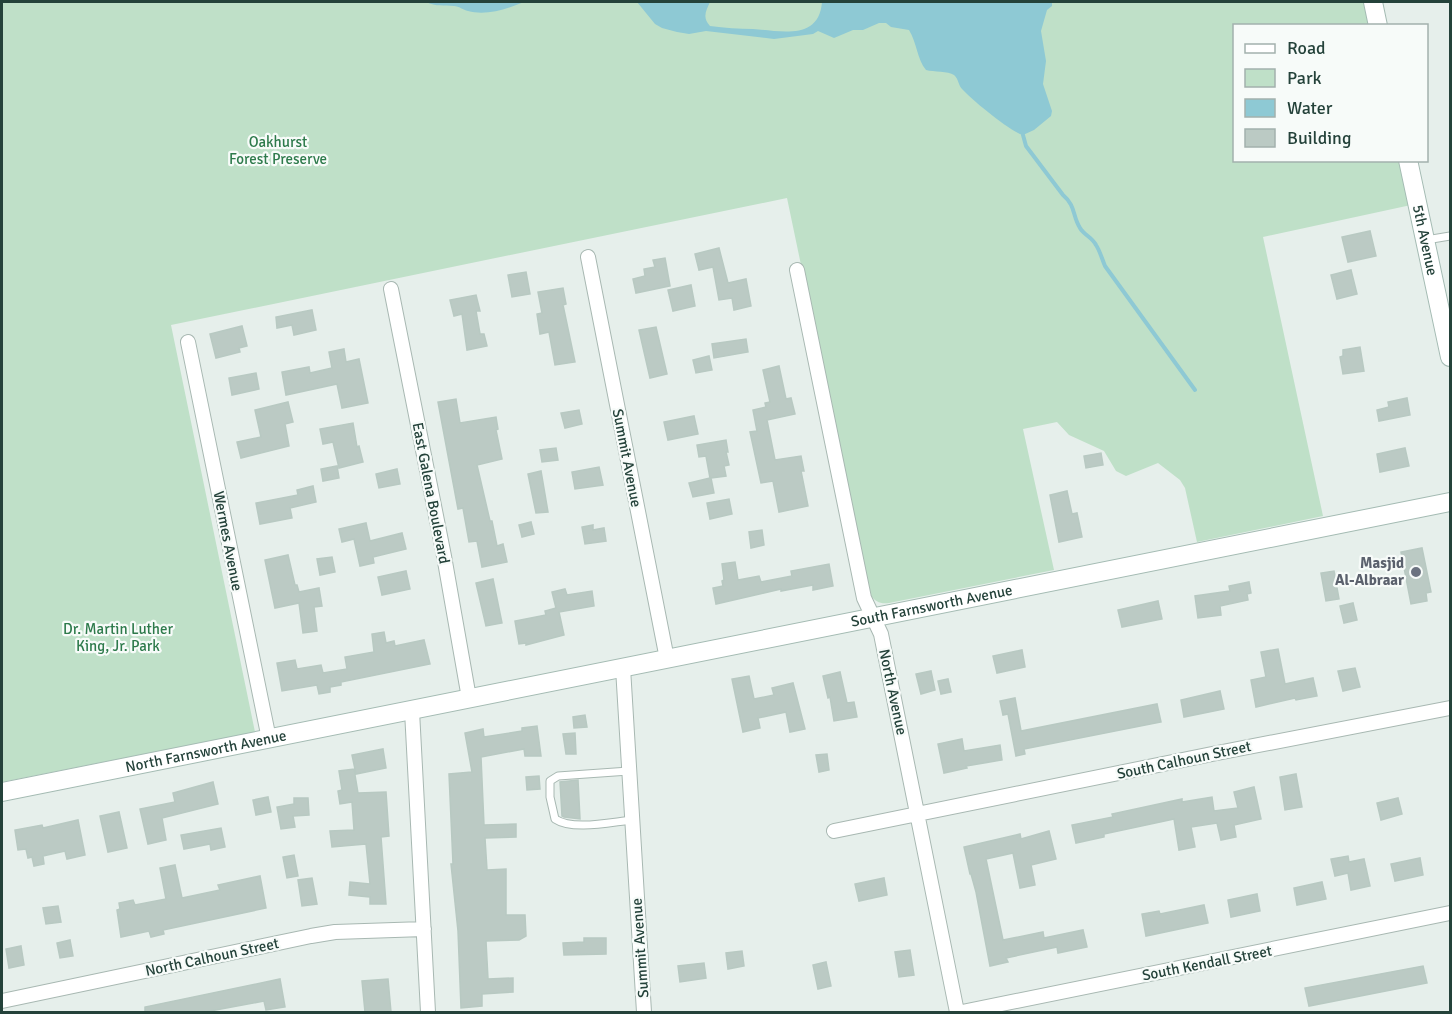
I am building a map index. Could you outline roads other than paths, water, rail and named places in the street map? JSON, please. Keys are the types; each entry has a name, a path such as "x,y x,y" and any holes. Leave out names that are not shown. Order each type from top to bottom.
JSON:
{"street":[{"path":"1373,2 1378,24"},
{"name":"5th Avenue","path":"1408,162 1450,354"},
{"name":"Summit Avenue","path":"588,257 667,659"},
{"name":"North Avenue","path":"796,270 864,598 881,634 957,1012"},
{"name":"East Galena Boulevard","path":"391,289 470,698"},
{"name":"Wermes Avenue","path":"188,342 268,739"},
{"name":"South Farnsworth Avenue","path":"412,711 873,616 1450,502"},
{"name":"Summit Avenue","path":"622,668 644,1012"},
{"name":"South Calhoun Street","path":"834,831 1450,708"},
{"path":"412,711 428,1012"},
{"name":"North Farnsworth Avenue","path":"2,792 412,711"},
{"name":"South Kendall Street","path":"962,1012 1450,913"},
{"name":"North Calhoun Street","path":"2,1001 311,936 335,932 424,929"}],"lane":[{"path":"1425,241 1450,236"},
{"path":"629,771 558,776 549,781 555,819 563,824 580,825 632,820"}],"water":[{"path":"426,2 524,2 482,13 456,6"},
{"path":"637,2 710,2 705,17 710,26 786,32 806,28 814,23 822,2 1052,2 1052,6 1047,10 1041,31 1046,61 1043,84 1052,111 1051,116 1034,130 1023,135 1017,133 968,95 954,75 926,70 909,30 891,27 886,23 879,23 863,30 853,30 834,38 818,31 813,34 774,39 706,31 689,34 662,28 655,24"}],"waterway":[{"path":"1023,135 1026,146 1070,203 1080,228 1094,242 1105,266 1195,390"}],"place":[{"name":"Masjid Al-Albraar","path":"1416,572"}],"park label":[{"name":"Oakhurst Forest Preserve","path":"278,150"},
{"name":"Dr. Martin Luther King, Jr. Park","path":"118,638"}]}
